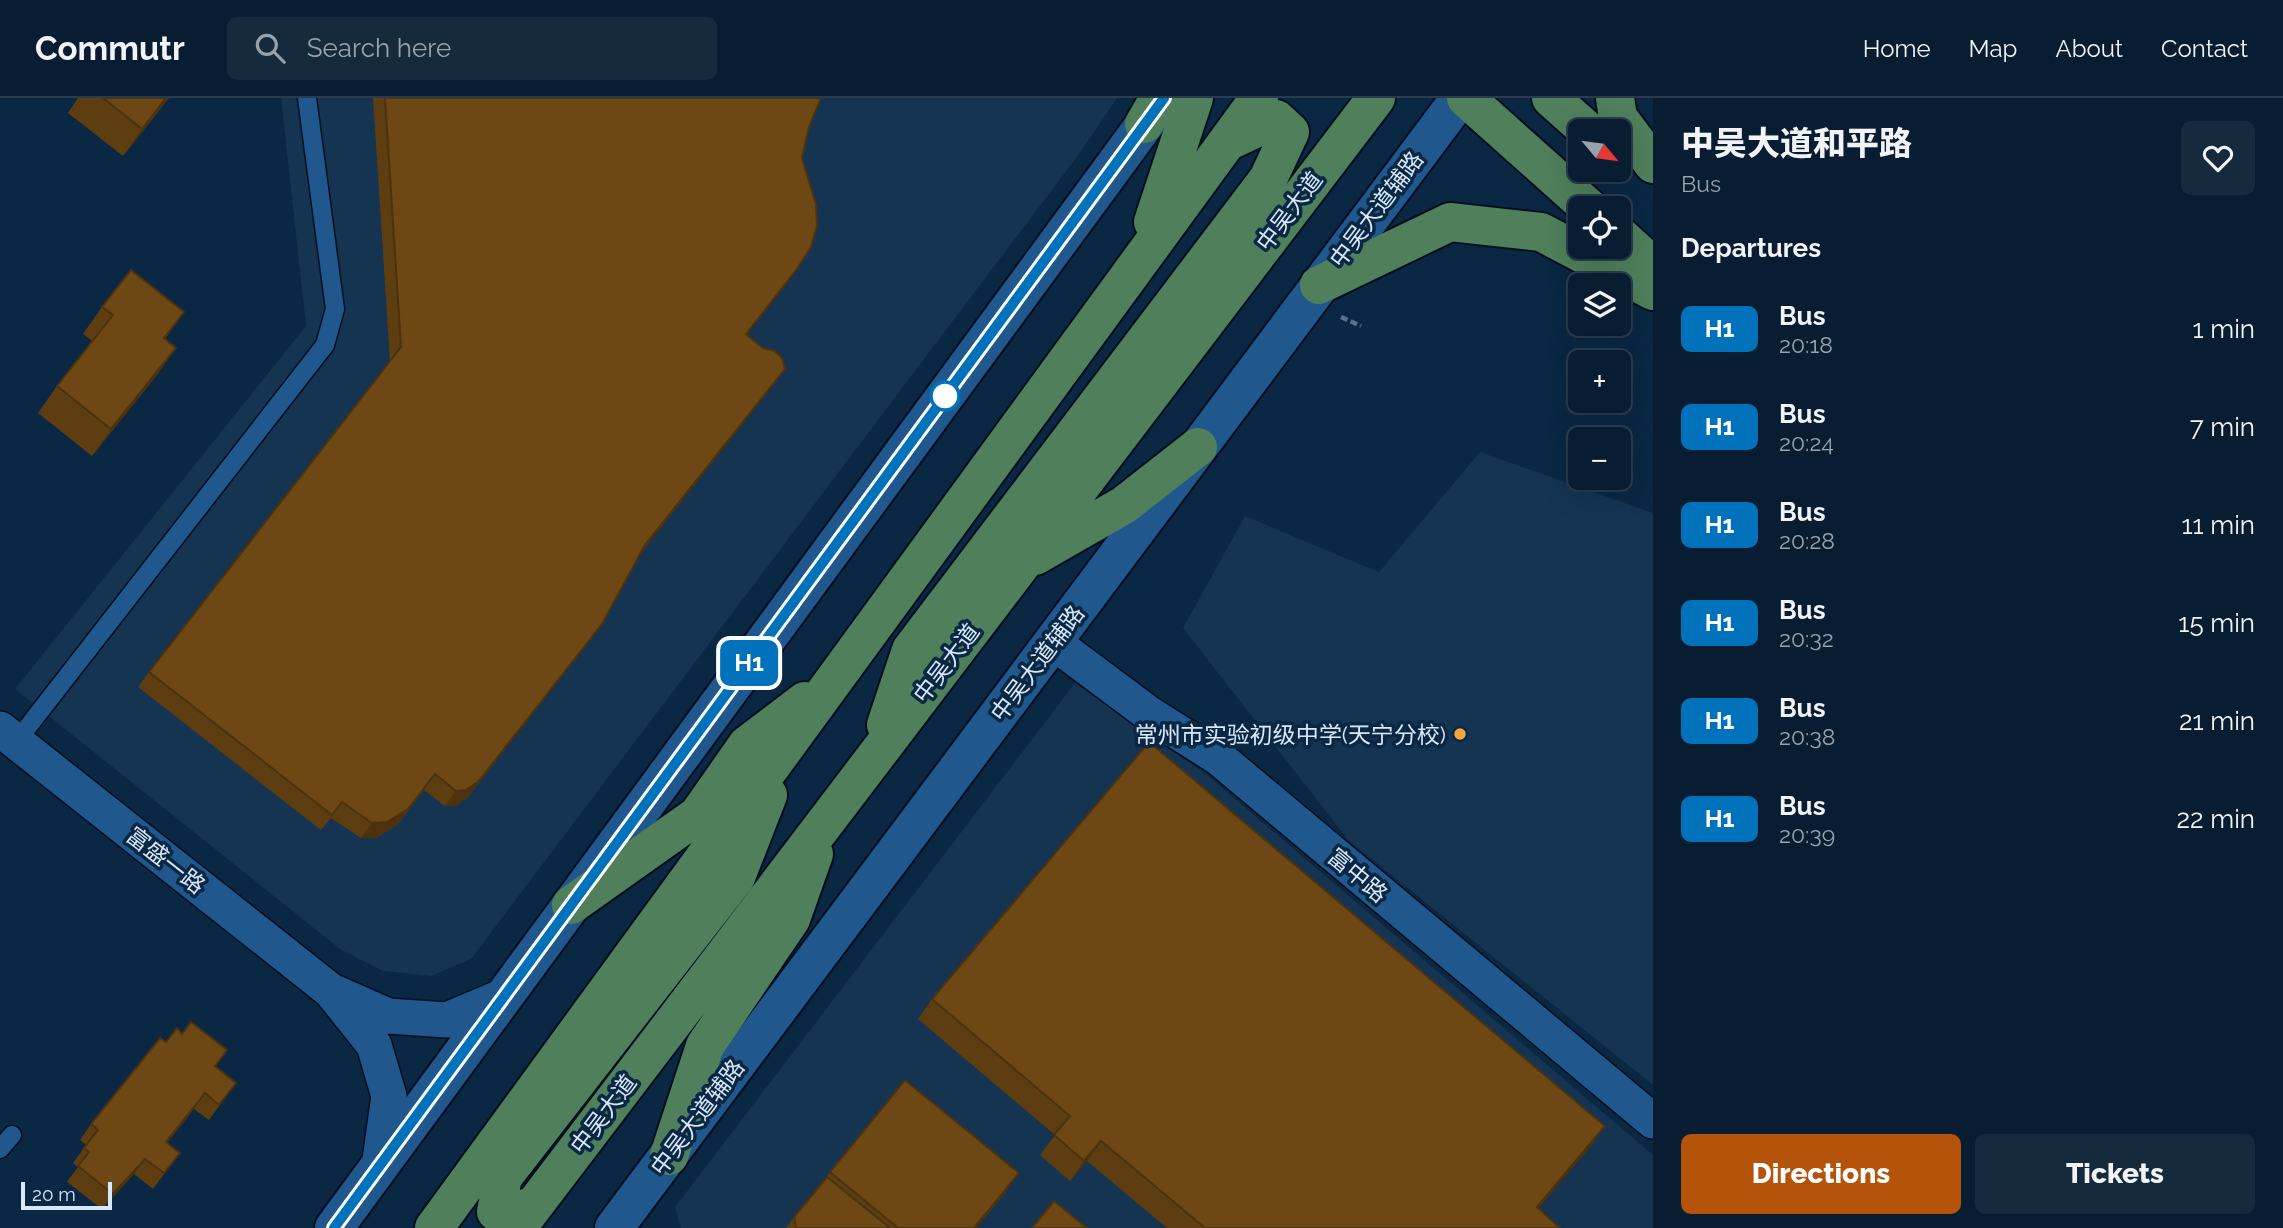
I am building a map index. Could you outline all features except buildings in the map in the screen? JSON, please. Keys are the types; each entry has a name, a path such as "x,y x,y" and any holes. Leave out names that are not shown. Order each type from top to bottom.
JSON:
{"main road":[{"path":"1141,258 1194,98"},
{"path":"434,1228 1259,98"},
{"name":"中吴大道","path":"526,1216 1376,98"},
{"name":"中吴大道辅路","path":"615,1228 1460,98"},
{"path":"1466,98 1576,196"},
{"path":"1551,98 1575,119"},
{"path":"1615,98 1618,117 1653,164"},
{"path":"334,1228 1156,107"},
{"path":"877,754 911,650 1268,179 1290,132 1276,119 1224,144"},
{"path":"1631,170 1653,189"},
{"path":"1319,285 1450,222 1542,232 1653,291"},
{"path":"1631,246 1653,266"},
{"path":"1018,566 1124,505 1198,447"},
{"path":"571,905 698,815 747,745 840,674"},
{"path":"526,1216 505,1218 496,1212 503,1177 736,877 788,744"},
{"path":"668,1156 705,1046 791,919 826,820"}],"street":[{"name":"富中路","path":"1053,642 1148,713 1219,758 1653,1121"},
{"name":"富盛一路","path":"8,735 331,991"},
{"path":"331,991 388,1016 447,1020 504,996"},
{"path":"331,991 374,1045 388,1096 379,1167"}],"lane":[{"path":"8,735 325,345 335,309 307,98"},
{"path":"0,1149 12,1135"}],"path":[{"path":"1342,316 1361,326"}],"shaded area":[{"path":"281,98 1117,98 1082,150 471,959 431,976 383,971 340,949 15,689 306,326"},
{"name":"常州市实验初级中学(天宁分校)","path":"1480,452 1568,483 1568,490 1588,490 1653,513 1653,1085 1349,841 1183,628 1245,516 1379,572"},
{"path":"1075,683 1207,775 1653,1155 1653,1228 681,1228 675,1207"}],"bus line":[{"name":"H1","path":"334,1228 1164,98"}],"place":[{"name":"常州市实验初级中学(天宁分校)","path":"1460,734"}]}
